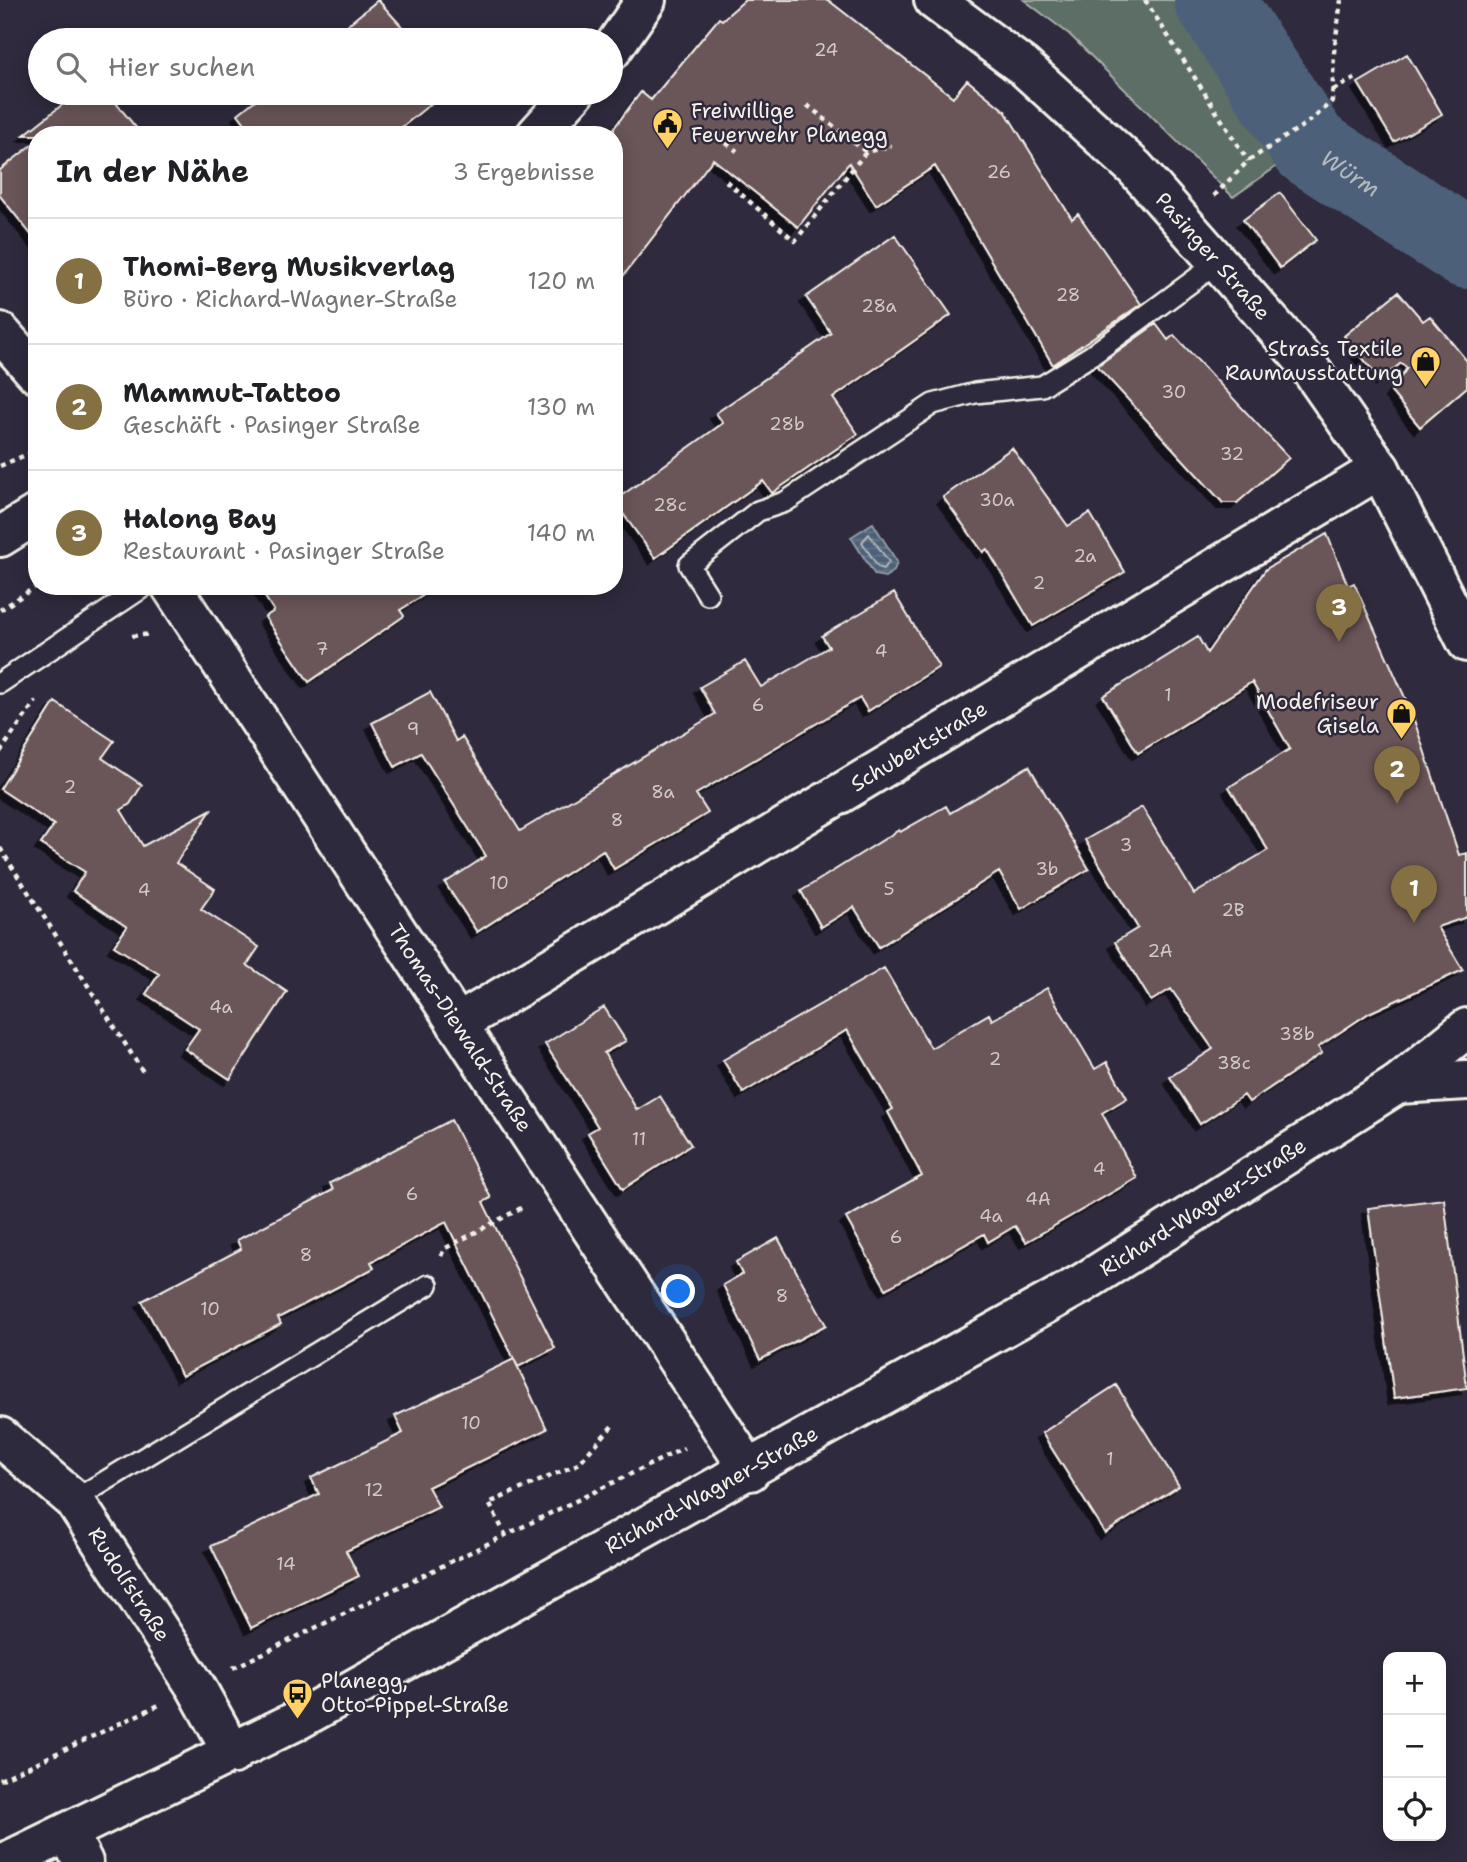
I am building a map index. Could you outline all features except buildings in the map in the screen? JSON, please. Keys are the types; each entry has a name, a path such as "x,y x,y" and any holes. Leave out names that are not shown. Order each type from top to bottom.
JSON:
{"street":[{"path":"623,34 646,0"},
{"name":"Pasinger Straße","path":"934,0 1024,67 1135,168 1220,261 1304,360 1380,469 1467,642"},
{"path":"544,126 563,105"},
{"path":"0,332 28,364"},
{"name":"Schubertstraße","path":"457,1024 1380,469"},
{"path":"0,537 28,519"},
{"name":"Thomas-Diewald-Straße","path":"177,595 750,1471"},
{"name":"Richard-Wagner-Straße","path":"6,1862 75,1848 233,1754 750,1471 1083,1283 1398,1084 1467,1028"},
{"name":"Richard-Wagner-Straße","path":"1398,1084 1467,1080"},
{"name":"Rudolfstraße","path":"0,1437 74,1500 196,1687 233,1754"}],"lane":[{"path":"708,595 690,565 758,511 785,502 933,404 975,393 1042,386 1092,355 1220,261"},
{"path":"0,683 132,595"},
{"path":"74,1500 428,1285"}],"path":[{"path":"1144,0 1248,160"},
{"path":"1186,225 1248,160 1313,119 1332,101 1341,0"},
{"path":"1332,91 1356,79"},
{"path":"807,105 866,152"},
{"path":"726,181 795,241 866,152 891,146 881,139"},
{"path":"726,143 737,152"},
{"path":"0,466 28,454"},
{"path":"0,610 28,592"},
{"path":"122,636 200,631"},
{"path":"0,751 41,695"},
{"path":"0,848 145,1075"},
{"path":"428,1285 444,1249 564,1186"},
{"path":"506,1536 489,1503 578,1464 614,1423"},
{"path":"0,1780 722,1429"}],"green space":[{"path":"1024,0 1183,0 1287,159 1233,197 1069,34"}],"water":[{"path":"873,523 897,562 894,571 885,577 875,575 851,537"}],"waterway":[{"name":"Würm","path":"1214,0 1310,147 1467,249"}],"place":[{"name":"Freiwillige Feuerwehr Planegg","path":"668,150"},
{"name":"Strass Textile Raumausstattung","path":"1426,388"},
{"name":"Halong Bay","path":"1339,642"},
{"name":"Modefriseur Gisela","path":"1402,741"},
{"name":"Mammut-Tattoo","path":"1397,804"},
{"name":"Thomi-Berg Musikverlag","path":"1414,923"},
{"name":"Planegg, Otto-Pippel-Straße","path":"298,1720"}]}
